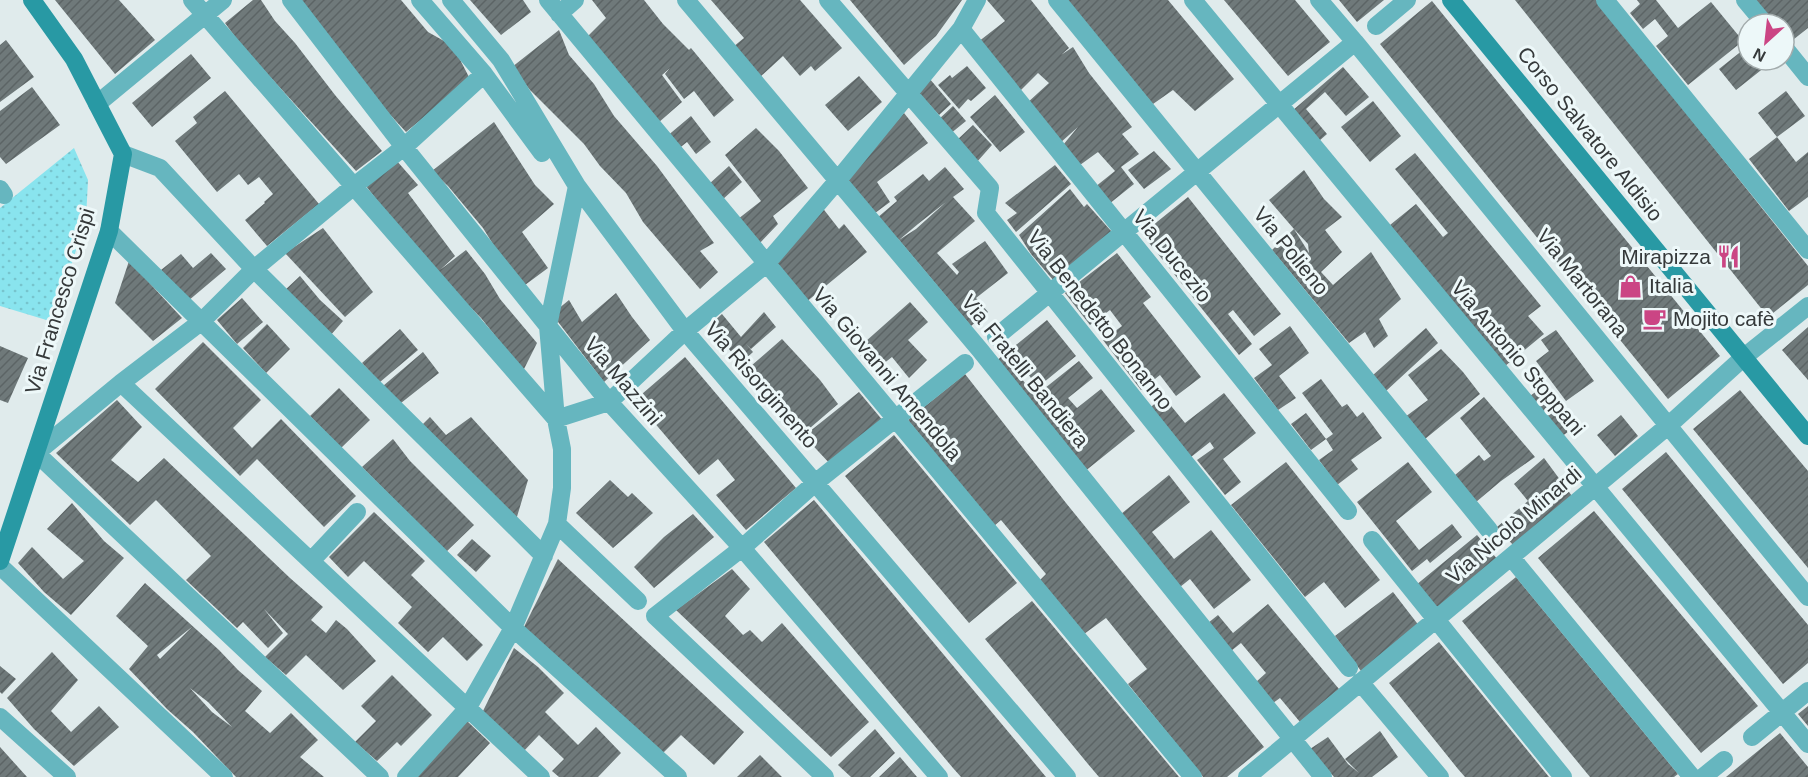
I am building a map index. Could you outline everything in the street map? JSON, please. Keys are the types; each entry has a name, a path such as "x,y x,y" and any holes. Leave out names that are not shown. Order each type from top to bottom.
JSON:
{"street":[{"path":"32,0 74,59 123,154 160,168 254,269 544,556"},
{"path":"192,0 556,419"},
{"path":"97,104 223,0"},
{"name":"Via Mazzini","path":"291,0 404,147 609,402 742,548 939,777"},
{"path":"420,0 484,75 542,153"},
{"name":"Via Risorgimento","path":"451,0 501,60 577,186 685,331 1067,777"},
{"path":"553,7 574,0"},
{"name":"Via Fratelli Bandiera","path":"686,0 980,350 1323,777"},
{"name":"Via Benedetto Bonanno","path":"828,0 990,188 987,213 1354,675 1440,777"},
{"path":"556,419 609,402 685,331 766,264 961,29 977,0"},
{"name":"Via Polieno","path":"1057,0 1489,530"},
{"name":"Via Antonio Stoppani","path":"1193,0 1808,744"},
{"name":"Via Martorana","path":"1319,0 1808,597"},
{"path":"1376,26 1407,0"},
{"name":"Corso Salvatore Aldisio","path":"1451,0 1808,436"},
{"path":"1605,0 1808,250"},
{"path":"1745,0 1755,12"},
{"name":"Via Giovanni Amendola","path":"553,7 1193,777"},
{"name":"Via Ducezio","path":"961,29 1348,511"},
{"path":"996,337 1355,42"},
{"path":"1796,62 1808,77"},
{"path":"380,777 36,453 121,383 202,321 254,269 404,147 484,75"},
{"name":"Via Francesco Crispi","path":"0,561 109,231 123,154"},
{"path":"406,777 467,709 513,628 557,524 562,488 562,449 556,419 548,326 577,186"},
{"path":"109,231 513,628 678,777"},
{"name":"Via Nicolò Minardi","path":"1247,777 1292,740 1354,675 1436,619 1669,425 1744,357 1808,306"},
{"path":"825,777 655,616 742,548 815,483 965,363"},
{"path":"121,383 541,777"},
{"path":"311,561 357,512"},
{"path":"557,524 639,601"},
{"path":"1371,540 1563,777"},
{"path":"1511,557 1692,777"},
{"path":"0,566 224,777"},
{"path":"1752,737 1808,691"},
{"path":"0,717 67,777"},
{"path":"1703,777 1724,760"}],"shaded area":[{"path":"74,148 88,180 86,219 53,322 0,306 0,208"}],"building":[{"path":"55,0 119,0 155,40 115,74"},
{"path":"253,0 261,0 275,21 382,151 356,171 241,45 225,23"},
{"path":"296,0 401,0 428,32 453,46 470,79 406,132 361,83"},
{"path":"470,0 523,0 531,12 501,35"},
{"path":"592,0 644,0 663,24 689,50 691,48 734,100 714,117 694,91 684,99 665,74 670,68 662,75 682,102 658,123 585,39 606,18"},
{"path":"711,0 800,0 842,48 815,71 811,66 800,76 783,56 760,77 733,47 744,38"},
{"path":"850,0 962,0 936,36 904,65"},
{"path":"987,0 1031,0 1069,48 1061,55 1073,47 1089,73 1132,127 1122,134 1139,154 1121,167 1134,184 1109,204 1095,187 1115,171 1098,152 1080,165 1063,145 1078,127 1060,143 1026,104 1049,83 1038,73 1019,92 978,42 1005,21"},
{"path":"1062,0 1168,0 1234,79 1195,111 1173,90 1153,104"},
{"path":"1224,0 1295,0 1330,42 1288,76"},
{"path":"1339,0 1384,0 1357,22"},
{"path":"1515,0 1596,0 1808,266 1808,285 1768,317"},
{"path":"1637,0 1656,0 1678,28 1711,2 1736,32 1736,47 1688,85 1656,46 1668,36 1655,19 1643,29 1630,13 1640,4"},
{"path":"1755,0 1808,0 1808,28 1796,37 1796,12 1764,12"},
{"path":"1432,1 1720,356 1668,399 1380,44"},
{"path":"559,30 569,55 594,84 614,116 657,166 714,243 700,251 718,272 700,289 643,222 626,193 600,166 584,144 530,90 512,67"},
{"path":"6,40 34,77 0,102 0,45"},
{"path":"191,54 211,78 152,127 132,103"},
{"path":"1736,56 1736,72 1759,72 1736,90 1719,69"},
{"path":"967,66 986,88 971,101 968,99 959,109 938,85 950,75 952,78"},
{"path":"1343,67 1369,97 1346,116 1325,92 1306,109 1327,134 1319,141 1292,111"},
{"path":"859,76 882,102 848,131 825,105"},
{"path":"929,78 951,104 939,115 916,90"},
{"path":"32,87 60,125 6,164 0,157 0,111"},
{"path":"225,91 319,204 267,246 245,220 273,194 259,177 248,185 239,174 217,192 175,141 197,123 193,117"},
{"path":"1786,91 1805,116 1777,137 1758,113"},
{"path":"995,95 1025,132 1000,152 970,117"},
{"path":"1373,101 1401,136 1370,162 1341,127"},
{"path":"953,106 966,121 950,134 938,120"},
{"path":"904,113 928,143 877,182 890,202 871,216 847,178"},
{"path":"691,116 711,142 696,154 687,142 677,150 666,137"},
{"path":"494,122 535,185 554,204 522,232 548,268 525,285 499,254 483,228 448,186 432,171"},
{"path":"973,125 992,145 976,163 956,141"},
{"path":"756,128 779,151 808,188 773,216 778,224 758,245 738,219 761,201 725,155"},
{"path":"1777,137 1796,162 1808,152 1808,197 1789,211 1749,159"},
{"path":"1154,151 1171,169 1144,189 1128,170"},
{"path":"1415,153 1541,306 1528,316 1544,334 1505,366 1390,225 1416,204 1443,237 1448,233 1395,169"},
{"path":"396,160 418,185 408,193 455,256 440,270 466,250 485,274 500,299 537,343 523,371 481,318 460,297 366,186"},
{"path":"1055,165 1071,184 1016,232 1007,220 1017,213 1005,203"},
{"path":"729,166 742,182 722,200 709,184"},
{"path":"945,167 964,189 953,197 975,221 937,253 957,275 959,272 952,264 985,241 1008,273 976,298 988,312 971,326 899,240 877,218 897,201 894,197 923,174 929,181","holes":["946,202 916,229 899,240"]},
{"path":"1304,170 1324,199 1342,217 1325,230 1342,252 1321,272 1333,285 1371,252 1401,299 1379,319 1388,336 1374,348 1365,332 1349,343 1272,250 1294,229 1269,200","holes":["1294,229 1308,244 1309,253"]},
{"path":"1070,189 1084,207 1087,204 1112,232 1054,281 1031,254 1019,235"},
{"path":"1188,197 1281,314 1254,336 1233,310 1228,314 1252,344 1239,355 1142,234"},
{"path":"821,206 839,229 844,224 867,252 805,303 772,262"},
{"path":"323,228 373,292 345,317 285,253"},
{"path":"211,253 226,269 188,301 161,270 181,254 193,268"},
{"path":"1117,253 1151,297 1143,303 1201,377 1176,396 1160,375 1141,390 1103,340 1122,326 1110,310 1090,325 1065,293"},
{"path":"129,261 182,318 153,341 115,303"},
{"path":"300,276 320,300 343,321 329,337 284,291"},
{"path":"616,293 650,340 604,382 552,314 569,300 582,322"},
{"path":"242,298 263,322 237,344 217,320"},
{"path":"910,302 928,322 908,340 927,360 909,378 892,357 874,371 856,350"},
{"path":"764,312 776,327 751,349 746,344 753,352 741,363 709,326 722,314 741,337"},
{"path":"1047,320 1076,356 1038,387 1024,369 1018,374 1035,396 1079,361 1093,378 1068,398 1077,408 1101,389 1135,431 1084,472 996,361"},
{"path":"267,324 290,349 266,373 243,348"},
{"path":"1290,326 1309,353 1279,376 1296,398 1278,410 1254,378 1272,365 1259,349"},
{"path":"1808,327 1808,380 1782,350"},
{"path":"1426,328 1438,343 1386,391 1373,375"},
{"path":"400,329 418,350 380,382 362,363"},
{"path":"1556,330 1594,381 1566,401 1536,361 1549,351 1541,340"},
{"path":"782,339 820,380 838,404 803,434 751,366"},
{"path":"203,342 261,400 233,428 252,448 281,419 356,496 324,527 257,459 240,476 155,389"},
{"path":"0,346 28,358 8,403 0,400"},
{"path":"1441,349 1480,394 1425,439 1405,417 1428,400 1408,375"},
{"path":"423,352 439,373 401,403 383,386"},
{"path":"685,357 796,488 746,530 716,495 735,480 718,459 699,475 635,400"},
{"path":"965,374 1066,503 1264,747 1227,777 1203,777 1128,684 1147,669 1106,618 1084,634 1040,580 1046,574 1001,520 994,526 908,420"},
{"path":"1321,379 1342,407 1347,404 1357,417 1363,412 1382,438 1351,460 1358,469 1337,485 1319,460 1333,450 1326,439 1333,434 1302,393"},
{"path":"1545,385 1576,426 1561,437 1530,396"},
{"path":"339,388 370,420 341,448 310,416"},
{"path":"1740,390 1808,471 1808,568 1693,429"},
{"path":"859,392 884,422 832,466 804,436"},
{"path":"1224,393 1256,433 1223,459 1241,482 1225,495 1197,460 1214,448 1210,442 1191,457 1151,407 1163,396 1185,423"},
{"path":"1484,397 1535,457 1476,502 1455,475 1479,455 1484,461 1491,456 1460,418"},
{"path":"117,400 142,427 111,460 138,482 164,458 323,607 311,620 326,633 336,620 376,661 343,690 306,655 286,675 265,657 288,634 264,609 283,633 268,648 243,622 237,628 186,580 211,556 156,500 130,525 56,453"},
{"path":"1306,413 1326,439 1311,450 1291,424"},
{"path":"1621,415 1638,436 1615,456 1597,435"},
{"path":"430,417 446,435 471,417 528,480 516,520 417,430"},
{"path":"894,435 1017,583 969,623 845,476"},
{"path":"393,439 410,461 474,525 446,552 362,467"},
{"path":"1666,452 1808,625 1808,663 1783,684 1622,489"},
{"path":"1544,458 1572,496 1513,545 1497,527 1528,501 1514,484"},
{"path":"1286,462 1380,580 1345,608 1324,582 1305,597 1231,505"},
{"path":"1408,462 1432,492 1396,521 1419,550 1452,524 1462,537 1430,563 1427,559 1412,571 1357,502"},
{"path":"1169,475 1190,502 1152,532 1174,559 1211,530 1251,580 1214,609 1190,579 1180,587 1121,514"},
{"path":"610,480 628,497 632,493 653,513 613,548 576,513"},
{"path":"814,500 1046,777 961,777 953,768 764,542"},
{"path":"72,503 104,541 124,558 71,615 44,592 18,563 32,547 63,579 84,561 47,529"},
{"path":"1594,511 1758,706 1701,753 1538,558"},
{"path":"374,512 425,561 411,575 483,645 467,661 443,637 428,652 398,623 412,607 364,561 348,577 329,557"},
{"path":"693,514 714,537 654,588 634,567 664,537"},
{"path":"1477,535 1498,560 1437,610 1416,585"},
{"path":"472,539 491,556 476,572 457,555"},
{"path":"558,559 744,732 714,765 681,735 660,756 523,629"},
{"path":"732,569 750,589 725,616 743,635 750,630 762,642 782,623 869,722 831,757 676,610"},
{"path":"1516,577 1678,774 1674,777 1590,777 1462,621"},
{"path":"145,583 193,626 219,650 262,691 245,711 270,733 291,713 318,740 300,757 324,777 236,777 129,669 148,646 116,616","holes":["193,626 160,659 157,655","190,688 208,702 232,727 212,712"]},
{"path":"1393,592 1420,627 1361,671 1335,636"},
{"path":"1032,601 1179,777 1099,777 1088,764 985,639"},
{"path":"1268,604 1339,689 1300,722 1280,698 1273,703 1256,682 1266,673 1241,643 1231,651 1208,623 1218,615 1233,633"},
{"path":"1439,642 1549,777 1465,777 1458,769 1389,683"},
{"path":"514,648 538,667 564,693 545,712 578,745 596,727 621,753 598,777 559,777 552,771 564,759 539,735 523,752 483,711"},
{"path":"52,652 78,680 51,711 71,732 99,706 119,727 74,766 34,729 7,698"},
{"path":"0,666 16,679 2,694 0,692"},
{"path":"392,675 432,715 401,746 397,742 377,761 355,742 376,721 361,706"},
{"path":"1808,706 1808,726 1798,714"},
{"path":"467,721 490,743 458,777 414,777"},
{"path":"875,729 895,753 870,777 851,777 838,765"},
{"path":"1380,731 1398,757 1372,777 1334,777 1310,749 1328,737 1348,764 1359,773 1345,759"},
{"path":"1780,733 1808,767 1808,777 1726,777"},
{"path":"0,747 27,777 0,777"},
{"path":"760,755 782,777 737,777"},
{"path":"900,757 917,777 879,777"}],"place":[{"name":"Mirapizza","path":"1729,257"},
{"name":"Italia","path":"1631,286"},
{"name":"Mojito cafè","path":"1655,319"}]}
